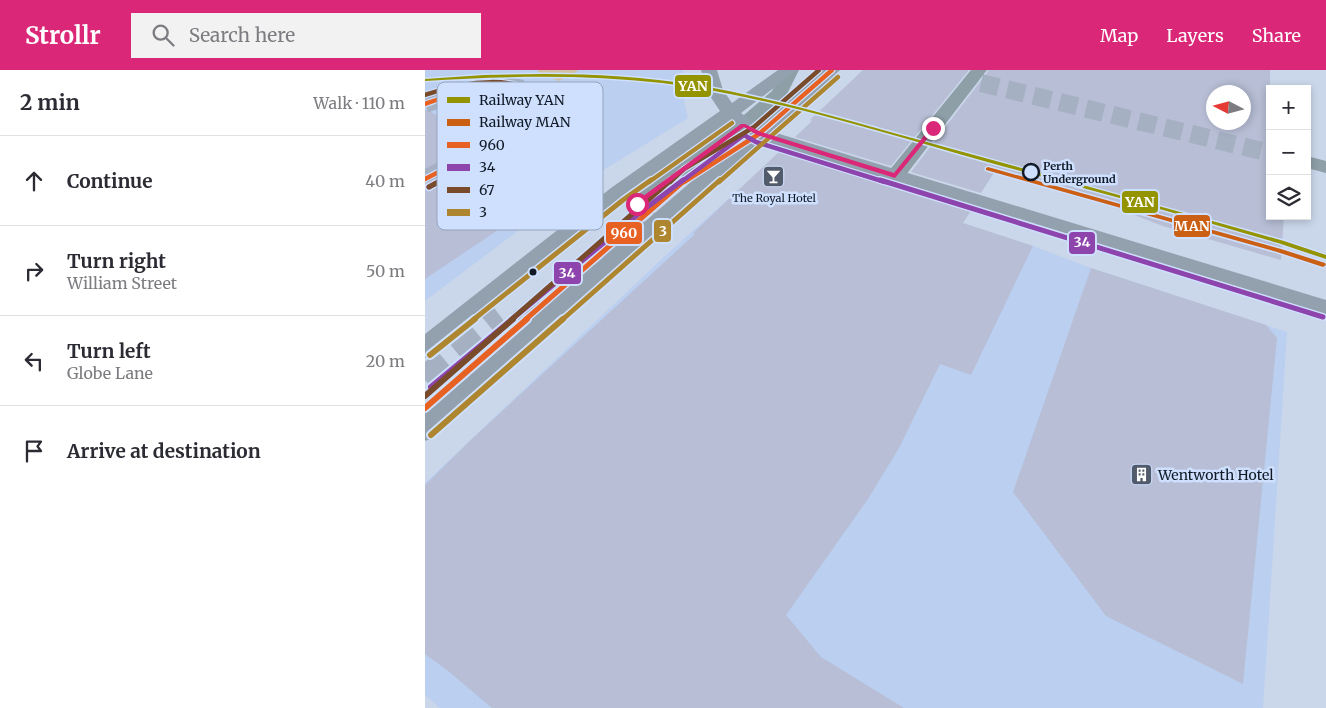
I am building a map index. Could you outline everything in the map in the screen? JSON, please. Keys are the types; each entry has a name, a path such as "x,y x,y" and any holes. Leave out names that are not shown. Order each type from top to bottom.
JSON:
{"main road":[{"path":"709,70 709,77 720,98 745,124 895,176 1326,309"},
{"path":"603,205 618,193 745,124 832,70"},
{"path":"425,428 745,124"},
{"path":"425,348 572,230"}],"street":[{"path":"645,207 690,176 779,94 790,70"},
{"path":"895,176 977,78"},
{"path":"1311,163 1326,167"}],"shaded area":[{"path":"425,70 683,70 681,87 688,118 603,170 603,82 437,82 437,230 519,230 425,301"},
{"path":"538,70 579,70 559,81 538,72"},
{"path":"770,161 1033,246 1091,268 1287,332 1263,708 440,708 425,695 425,483 664,257"}],"building":[{"path":"863,70 969,70 891,166 795,137 812,121 810,120"},
{"path":"989,70 1270,70 1270,85 1266,85 1266,220 1284,220 1281,260 1163,226 1045,181 997,168 981,193 911,172"},
{"path":"425,109 437,115 437,230 498,230 425,279"},
{"path":"782,149 972,209 963,223 1033,246 971,375 940,364 899,448 868,499 786,615 821,657 904,708 492,708 425,654 425,485 474,437 695,234 693,233"},
{"name":"Wentworth Hotel","path":"1091,268 1266,325 1277,338 1243,684 1106,616 1013,492"}],"tunnel":[{"path":"981,83 1266,152"},
{"path":"425,104 437,100"},
{"path":"425,179 437,173"},
{"path":"526,320 652,210"},
{"path":"497,320 501,317"},
{"path":"425,380 499,319"},
{"path":"425,408 527,319"}],"rail line":[{"name":"YAN","path":"425,80 484,76 574,75 663,82 731,93 830,117 1017,168 1282,242 1326,257"},
{"name":"MAN","path":"988,169 1279,250 1323,265"}],"transit line":[{"name":"67","path":"425,396 684,169 754,127 819,70"},
{"name":"960","path":"425,408 690,176 759,134 832,70"},
{"name":"3","path":"431,435 838,77"},
{"name":"67","path":"425,95 437,91"},
{"name":"960","path":"425,104 437,100"},
{"name":"3","path":"603,216 732,123"},
{"name":"34","path":"431,387 642,211 744,135 756,142 1323,317"},
{"name":"960","path":"425,179 437,173"},
{"name":"34","path":"429,187 437,183"},
{"name":"67","path":"429,187 437,183"},
{"name":"3","path":"430,355 586,230"}],"place":[{"name":"Perth Underground","path":"1031,172"},
{"name":"The Royal Hotel","path":"774,177"},
{"name":"Wentworth Hotel","path":"1142,475"}],"route":[{"path":"637,204 743,125 759,134 895,176 933,128"}]}
